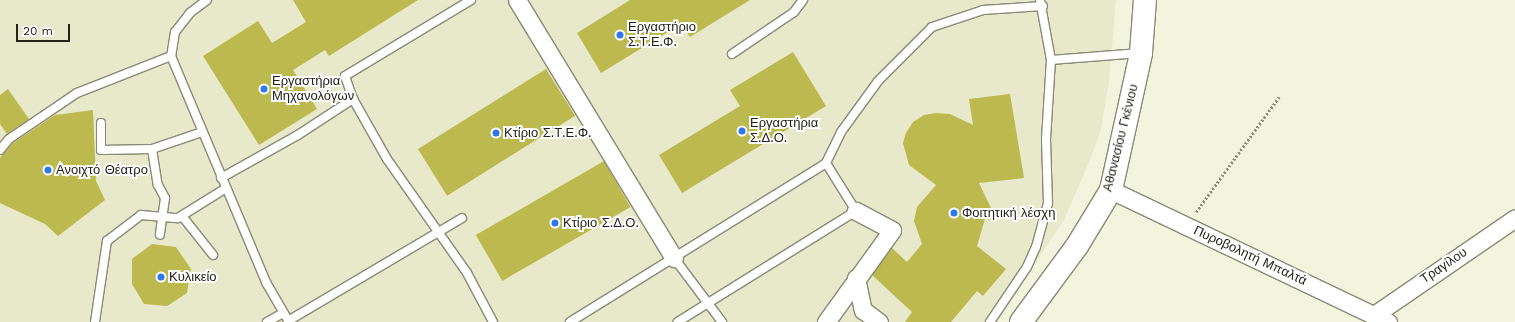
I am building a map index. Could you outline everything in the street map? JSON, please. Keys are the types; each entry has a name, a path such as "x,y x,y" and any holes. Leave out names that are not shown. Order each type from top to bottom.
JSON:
{"street":[{"name":"Αθανασίου Γκένιου","path":"1021,322 1077,246 1111,190 1141,53 1145,0"},
{"path":"522,2 674,258"},
{"name":"Πυροβολητή Μπαλτά","path":"1111,190 1381,318"},
{"path":"826,322 856,278 892,230 856,211"},
{"name":"Τραγίλου","path":"1381,318 1515,218"},
{"path":"856,278 863,310 879,322"}],"lane":[{"path":"207,0 190,13 175,32 171,56 221,178 267,284 288,322 462,218"},
{"path":"471,0 344,76 353,99 387,159 467,273 492,322"},
{"path":"732,54 794,12 803,0"},
{"path":"570,322 826,163 841,132 878,81 932,27 983,10 1041,3 1051,60 1046,139 1048,203 1036,247 1027,267 990,322"},
{"path":"1051,60 1141,53"},
{"path":"0,150 9,138 77,93 171,56"},
{"path":"221,178 298,135 353,99"},
{"path":"101,123 101,150 152,148 202,132"},
{"path":"152,148 158,186 165,198 160,235"},
{"path":"678,322 856,211 826,163"},
{"path":"95,322 107,241 140,215 162,218 182,216 226,188"},
{"path":"182,216 213,254"},
{"path":"674,258 722,322"},
{"path":"267,322 283,313"}],"path":[{"path":"1187,226 1279,97"}],"shaded area":[{"path":"0,0 1116,0 1109,81 1101,129 1092,155 1064,220 996,322 0,322"}],"building":[{"name":"Εργαστήρια Μηχανολόγων","path":"293,0 418,0 329,56 325,50 293,70 317,109 259,145 203,56 258,21 272,43 306,22"},
{"name":"Εργαστήριο Σ.Τ.Ε.Φ.","path":"630,0 750,0 690,37 681,24 601,73 577,33"},
{"name":"Εργαστήρια Σ.Δ.Ο.","path":"793,52 826,106 682,193 659,155 740,106 730,90"},
{"name":"Κτίριο Σ.Τ.Ε.Φ.","path":"546,69 575,116 447,196 418,149"},
{"path":"8,89 29,119 7,134 0,124 0,95"},
{"name":"Φοιτητική λέσχη","path":"1010,94 1024,178 979,183 991,208 993,220 985,219 977,246 1006,269 983,296 977,291 951,322 905,322 912,312 872,275 892,248 907,262 922,244 914,221 917,207 936,185 909,165 903,143 906,133 913,122 924,115 936,113 950,114 973,125 969,99"},
{"name":"Ανοιχτό Θέατρο","path":"93,110 96,181 105,200 58,236 45,224 0,203 0,158 13,143 55,115"},
{"name":"Κτίριο Σ.Δ.Ο.","path":"604,161 630,207 502,281 476,235"},
{"name":"Κυλικείο","path":"152,244 176,247 191,269 187,293 167,306 144,304 132,284 132,259"}],"place":[{"name":"Εργαστήριο Σ.Τ.Ε.Φ.","path":"620,35"},
{"name":"Εργαστήρια Μηχανολόγων","path":"264,89"},
{"name":"Εργαστήρια Σ.Δ.Ο.","path":"742,131"},
{"name":"Κτίριο Σ.Τ.Ε.Φ.","path":"496,133"},
{"name":"Ανοιχτό Θέατρο","path":"48,170"},
{"name":"Φοιτητική λέσχη","path":"954,213"},
{"name":"Κτίριο Σ.Δ.Ο.","path":"555,223"},
{"name":"Κυλικείο","path":"161,277"}]}
